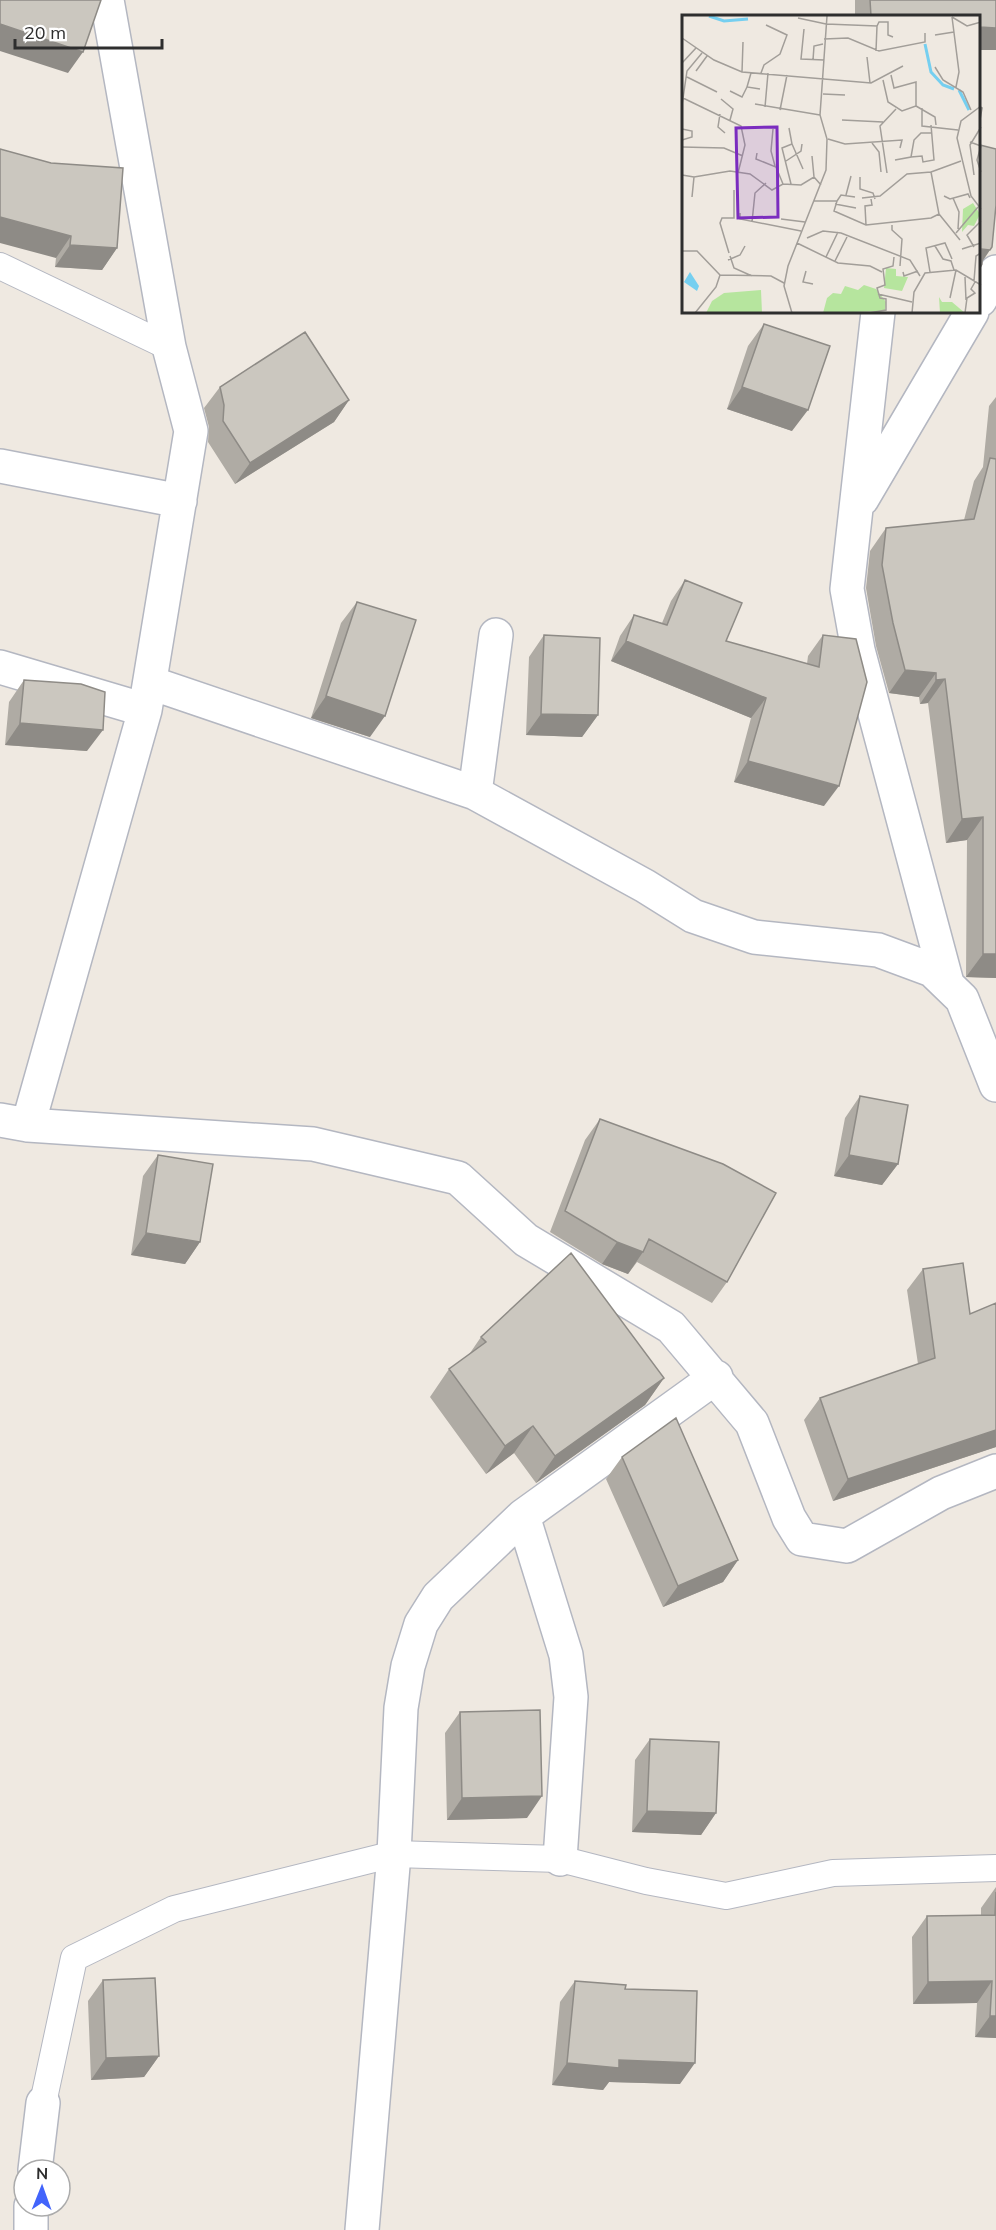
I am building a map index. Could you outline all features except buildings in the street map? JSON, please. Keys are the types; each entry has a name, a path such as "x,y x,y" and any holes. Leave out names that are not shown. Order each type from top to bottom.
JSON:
{"street":[{"path":"107,0 169,347 191,431 148,696 14,1123 313,1143 458,1178 526,1240 671,1327 716,1377 752,1423 789,1518 802,1539 847,1546 941,1493 996,1471"},
{"path":"981,298 996,272"},
{"path":"878,314 847,589 849,614 947,983"},
{"path":"855,510 971,314"},
{"path":"0,466 180,501"},
{"path":"475,793 496,635"},
{"path":"0,667 148,696 475,793 645,886 693,916 754,937 811,945 878,950 932,970 962,999 996,1085"},
{"path":"362,2230 394,1854 401,1708 408,1666 422,1624 438,1597 523,1516 716,1377"},
{"path":"523,1516 566,1655 571,1697 560,1859"},
{"path":"36,2158 43,2103"}],"lane":[{"path":"0,266 169,347"},
{"path":"43,2103 74,1958 174,1909 394,1854 560,1859 646,1881 726,1896 833,1873 996,1868"}]}
